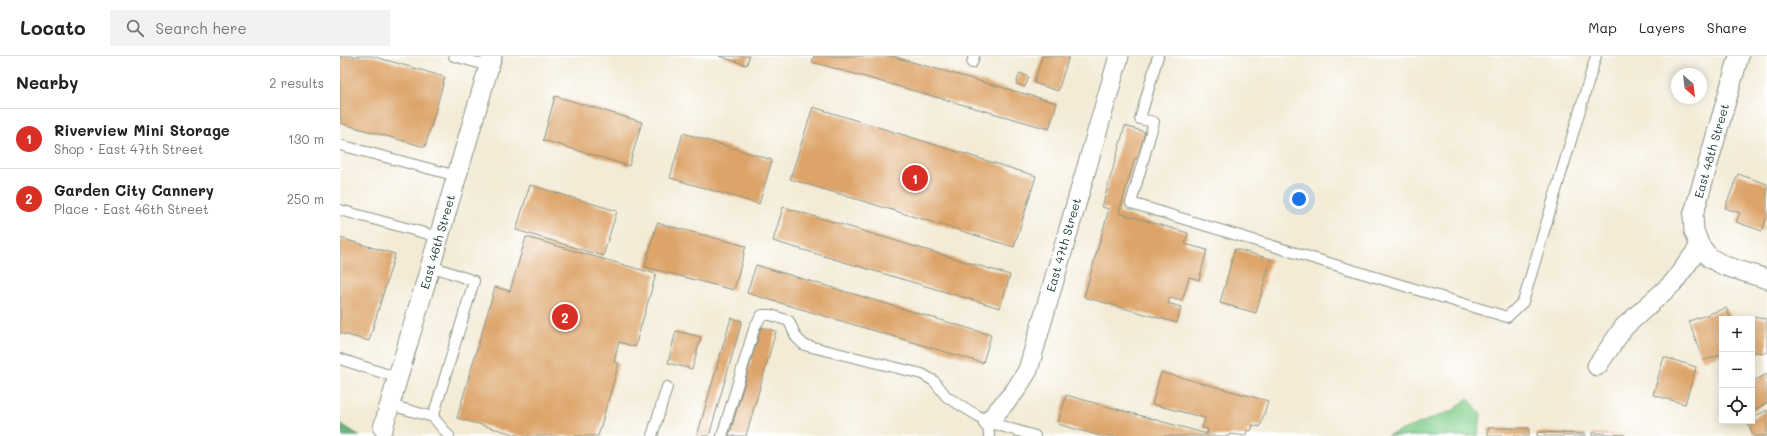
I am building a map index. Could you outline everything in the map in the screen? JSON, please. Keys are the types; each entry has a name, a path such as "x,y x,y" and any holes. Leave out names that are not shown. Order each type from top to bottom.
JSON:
{"street":[{"name":"East 47th Street","path":"988,429 1028,370 1119,56"},
{"name":"East 48th Street","path":"1700,246 1694,231 1693,216 1739,56"},
{"name":"East 46th Street","path":"383,428 490,61"},
{"path":"1597,366 1624,327 1673,283 1700,246 1710,258 1726,266 1767,279"}],"lane":[{"path":"454,56 490,61"},
{"path":"1158,56 1140,119 1154,122 1130,203 1507,317 1523,302 1596,56"},
{"path":"340,145 457,176"},
{"path":"340,210 439,237"},
{"path":"431,266 474,281 433,417"},
{"path":"722,436 755,326 762,315 771,315 789,322 796,337 804,345 922,374 934,381 947,397 988,429 1035,436"},
{"path":"340,359 398,378"},
{"path":"652,436 667,387"},
{"path":"390,405 433,417 449,436"}],"green space":[{"path":"1468,398 1481,414 1478,436 1387,436 1454,410"},
{"path":"340,423 360,436 340,436"}],"building":[{"path":"340,56 372,56 445,77 425,147 340,123"},
{"path":"719,56 749,56 747,65"},
{"path":"814,56 891,56 1057,103 1049,129 812,62"},
{"path":"1042,56 1069,56 1058,91 1034,83"},
{"path":"1020,73 1029,77 1025,87 1016,84"},
{"path":"555,96 642,122 629,166 543,140"},
{"path":"813,107 1036,176 1014,247 790,179"},
{"path":"1125,126 1145,132 1138,159 1135,158 1119,213 1188,233 1185,244 1207,250 1199,280 1189,277 1182,301 1170,298 1168,303 1181,307 1177,323 1084,297 1109,209 1102,207"},
{"path":"683,133 772,160 759,204 670,178"},
{"path":"1738,174 1767,184 1767,216 1762,231 1736,222 1740,213 1725,208"},
{"path":"530,185 617,211 603,256 516,230"},
{"path":"783,207 1010,275 1000,308 773,241"},
{"path":"657,223 746,246 734,290 645,267"},
{"path":"526,237 656,274 635,347 619,342 614,362 619,363 598,436 521,436 457,418 495,287 510,291"},
{"path":"340,238 395,254 369,341 340,333"},
{"path":"1235,249 1271,259 1256,313 1220,303"},
{"path":"756,265 991,335 983,363 747,293"},
{"path":"1726,308 1730,316 1719,316 1719,355 1703,361 1689,321"},
{"path":"731,318 742,321 709,436 697,436"},
{"path":"1755,318 1767,319 1767,353 1755,352"},
{"path":"761,327 776,331 746,436 729,436"},
{"path":"676,331 701,337 692,369 668,363"},
{"path":"1664,357 1696,367 1685,404 1653,395"},
{"path":"1161,372 1268,401 1260,427 1253,425 1251,431 1247,430 1246,436 1230,434 1229,436 1100,436 1058,424 1066,395 1207,434 1208,429 1202,428 1205,418 1152,404"},
{"path":"1767,374 1767,403 1755,409 1755,388 1755,380"},
{"path":"1767,410 1767,436 1754,436 1748,424 1755,424 1755,416"},
{"path":"1488,428 1529,428 1529,436 1488,436"},
{"path":"1537,432 1586,434 1586,436 1537,436"},
{"path":"1592,433 1625,435 1625,436 1592,436"}],"place":[{"name":"Riverview Mini Storage","path":"915,178"},
{"name":"Garden City Cannery","path":"565,317"}]}
